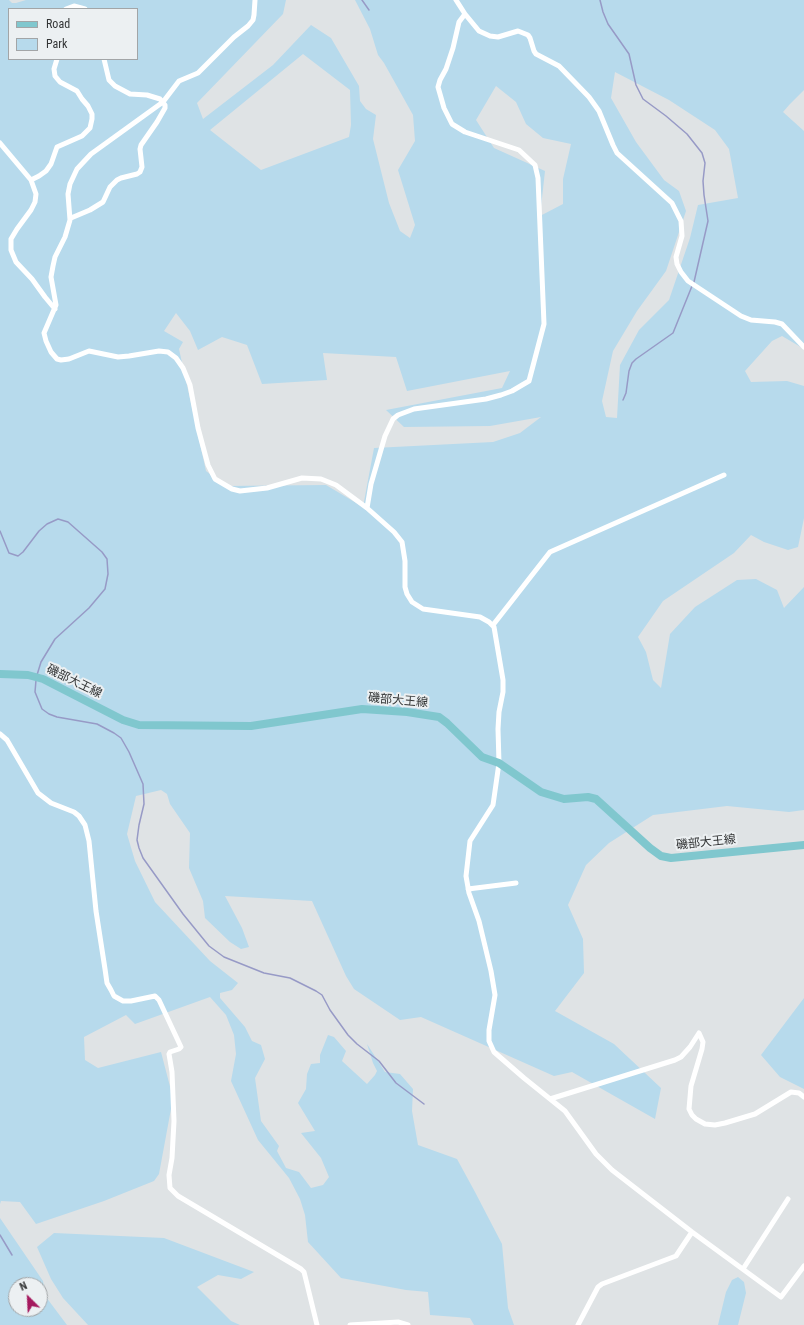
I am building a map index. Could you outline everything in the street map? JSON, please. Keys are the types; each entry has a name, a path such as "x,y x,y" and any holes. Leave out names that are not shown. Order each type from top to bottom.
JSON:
{"main road":[{"name":"磯部大王線","path":"0,674 36,677 55,685 123,720 139,724 251,726 362,709 407,712 439,717 448,723 482,757 499,763 542,792 564,799 588,797 596,799 650,848 662,856 671,858 804,845"}],"street":[{"path":"255,0 253,20 248,26 234,37 198,73 179,81 163,102 91,154 73,175 67,198 71,218 65,237 52,266 51,277 56,302 55,309 44,333 51,352 57,359 60,360 69,359 90,352 118,356 129,356 164,350 168,352 176,358 183,368 190,386 198,428 208,465 216,479 222,484 240,491 267,488 302,478 321,479 336,485 367,508 394,532 402,542 405,561 405,587 412,602 422,609 480,617 494,627 503,680 503,692 499,712 498,729 499,763 493,805 470,841 466,876 468,889 479,921 495,995 489,1030 489,1041 494,1052 565,1110 596,1154 612,1170 692,1232 781,1297 804,1266"},
{"path":"456,0 479,31 490,36 498,37 518,31 528,35 536,54 559,66 589,97 599,112 617,153 672,204 681,221 682,236 676,257 677,264 688,281 741,316 751,320 782,324 804,347"},
{"path":"69,8 74,6 81,8"},
{"path":"367,508 371,484 385,436 393,419 398,415 414,409 486,399 501,395 530,381 544,324 538,178 535,165 519,150 466,132 452,124 444,108 438,87 446,69 460,22 465,14"},
{"path":"31,180 46,171 51,164 57,147 82,136 90,128 92,120 92,114 88,106 76,91 60,82 54,76 57,60"},
{"path":"71,218 78,216 100,204 105,199 110,187 114,183 121,178 137,174 141,170 141,145 164,112 165,108 160,99 151,96 130,94 115,86 109,80 104,60"},
{"path":"0,143 31,180 36,194 35,202 26,218 14,234 10,244 11,250 16,262 32,279 55,309"},
{"path":"493,626 550,552 724,475"},
{"path":"0,734 7,740 38,793 51,803 74,812 79,816 85,825 89,841 96,911 107,983 114,996 123,1001 131,1002 155,996 159,1000 181,1047 170,1052 169,1054 172,1072 174,1121 172,1158 169,1175 170,1188 178,1196 304,1272 317,1325"},
{"path":"468,889 516,883"},
{"path":"550,1099 675,1060 681,1057 690,1047 699,1033 703,1042 691,1086 689,1109 696,1119 705,1124 715,1125 725,1123 755,1114 774,1104 791,1092 799,1093 804,1097"},
{"path":"743,1269 788,1199"},
{"path":"578,1325 598,1287 602,1284 676,1256 679,1254 692,1232"},
{"path":"350,1325 398,1322 408,1325"}],"green space":[{"path":"0,0 9,0 12,3 16,3 26,0 286,0 283,14 197,103 203,119 273,65 311,25 331,38 359,86 360,101 366,109 376,115 373,139 389,203 400,231 410,238 415,225 398,170 415,141 413,115 378,55 370,29 355,0 804,0 804,90 783,112 804,131 804,349 782,336 772,341 745,371 751,382 787,381 804,386 804,518 798,547 788,550 764,542 751,535 734,553 663,601 638,637 646,652 653,680 661,688 670,634 695,607 737,580 756,579 777,590 784,608 804,587 804,810 789,812 727,806 653,815 609,843 586,865 568,905 583,939 584,973 555,1011 614,1044 661,1088 655,1119 572,1072 554,1076 421,1017 400,1020 354,989 346,976 312,901 225,896 242,928 249,947 241,949 230,942 205,918 203,901 189,868 190,833 170,804 167,794 161,790 136,796 127,834 135,861 155,902 210,961 238,983 232,990 220,993 220,998 245,1027 252,1041 261,1045 265,1059 255,1078 261,1121 279,1146 277,1151 286,1168 299,1172 311,1188 323,1185 329,1177 321,1158 301,1133 315,1131 298,1103 306,1089 307,1074 311,1064 320,1063 320,1055 328,1035 334,1037 346,1051 342,1061 367,1084 377,1071 367,1044 385,1072 400,1074 413,1089 412,1111 418,1145 457,1159 475,1192 502,1244 508,1308 514,1325 474,1325 470,1318 430,1315 428,1292 406,1290 341,1278 308,1242 305,1215 300,1199 289,1178 258,1140 231,1081 236,1054 234,1035 226,1015 210,997 135,1024 126,1015 84,1037 85,1060 98,1068 161,1052 173,1098 159,1174 154,1181 104,1201 36,1224 20,1202 1,1201 0,1204","holes":["303,54 350,90 351,125 349,137 261,170 210,130","615,72 669,100 715,130 729,149 738,198 698,205 690,238 669,300 639,330 620,365 617,418 606,417 602,401 613,351 637,311 666,271 686,211 679,191 664,180 636,142 611,98","496,86 516,102 526,124 543,138 571,144 563,179 563,204 540,216 545,171 494,148 476,120","176,313 190,331 198,350 222,337 247,345 262,384 327,380 323,353 396,357 407,391 510,371 502,388 386,410 404,427 490,426 541,417 520,433 493,442 374,448 363,507 326,485 226,486 206,471 179,349 183,342 164,331"]},
{"path":"804,998 804,1089 780,1077 761,1055"},
{"path":"0,1218 40,1277 8,1277 8,1317 48,1317 48,1300 67,1325 0,1325"},
{"path":"54,1233 164,1238 254,1272 241,1279 218,1275 197,1287 231,1321 240,1325 88,1325 63,1298 51,1279 37,1247"},
{"path":"738,1277 744,1282 746,1293 738,1325 718,1325 726,1292 732,1280"}],"waterway":[{"path":"362,0 369,10"},
{"path":"600,0 608,24 629,54 636,85 643,99 687,134 702,153 705,163 703,181 708,221 694,282"},
{"path":"623,400 626,393 629,371 632,363 673,333 692,286"},
{"path":"0,531 9,553 18,556 23,552 39,531 47,524 58,519 68,522 102,552 107,559 108,574 105,589 89,608 55,639 41,662 37,675"},
{"path":"36,680 35,692 42,709 49,714 57,717 97,724 121,738 143,784 144,804 137,840 143,858 183,914 209,946 224,957 264,973 290,978 322,995 330,1010 348,1035 379,1061 396,1083 424,1104"},
{"path":"0,1235 12,1255"}]}
